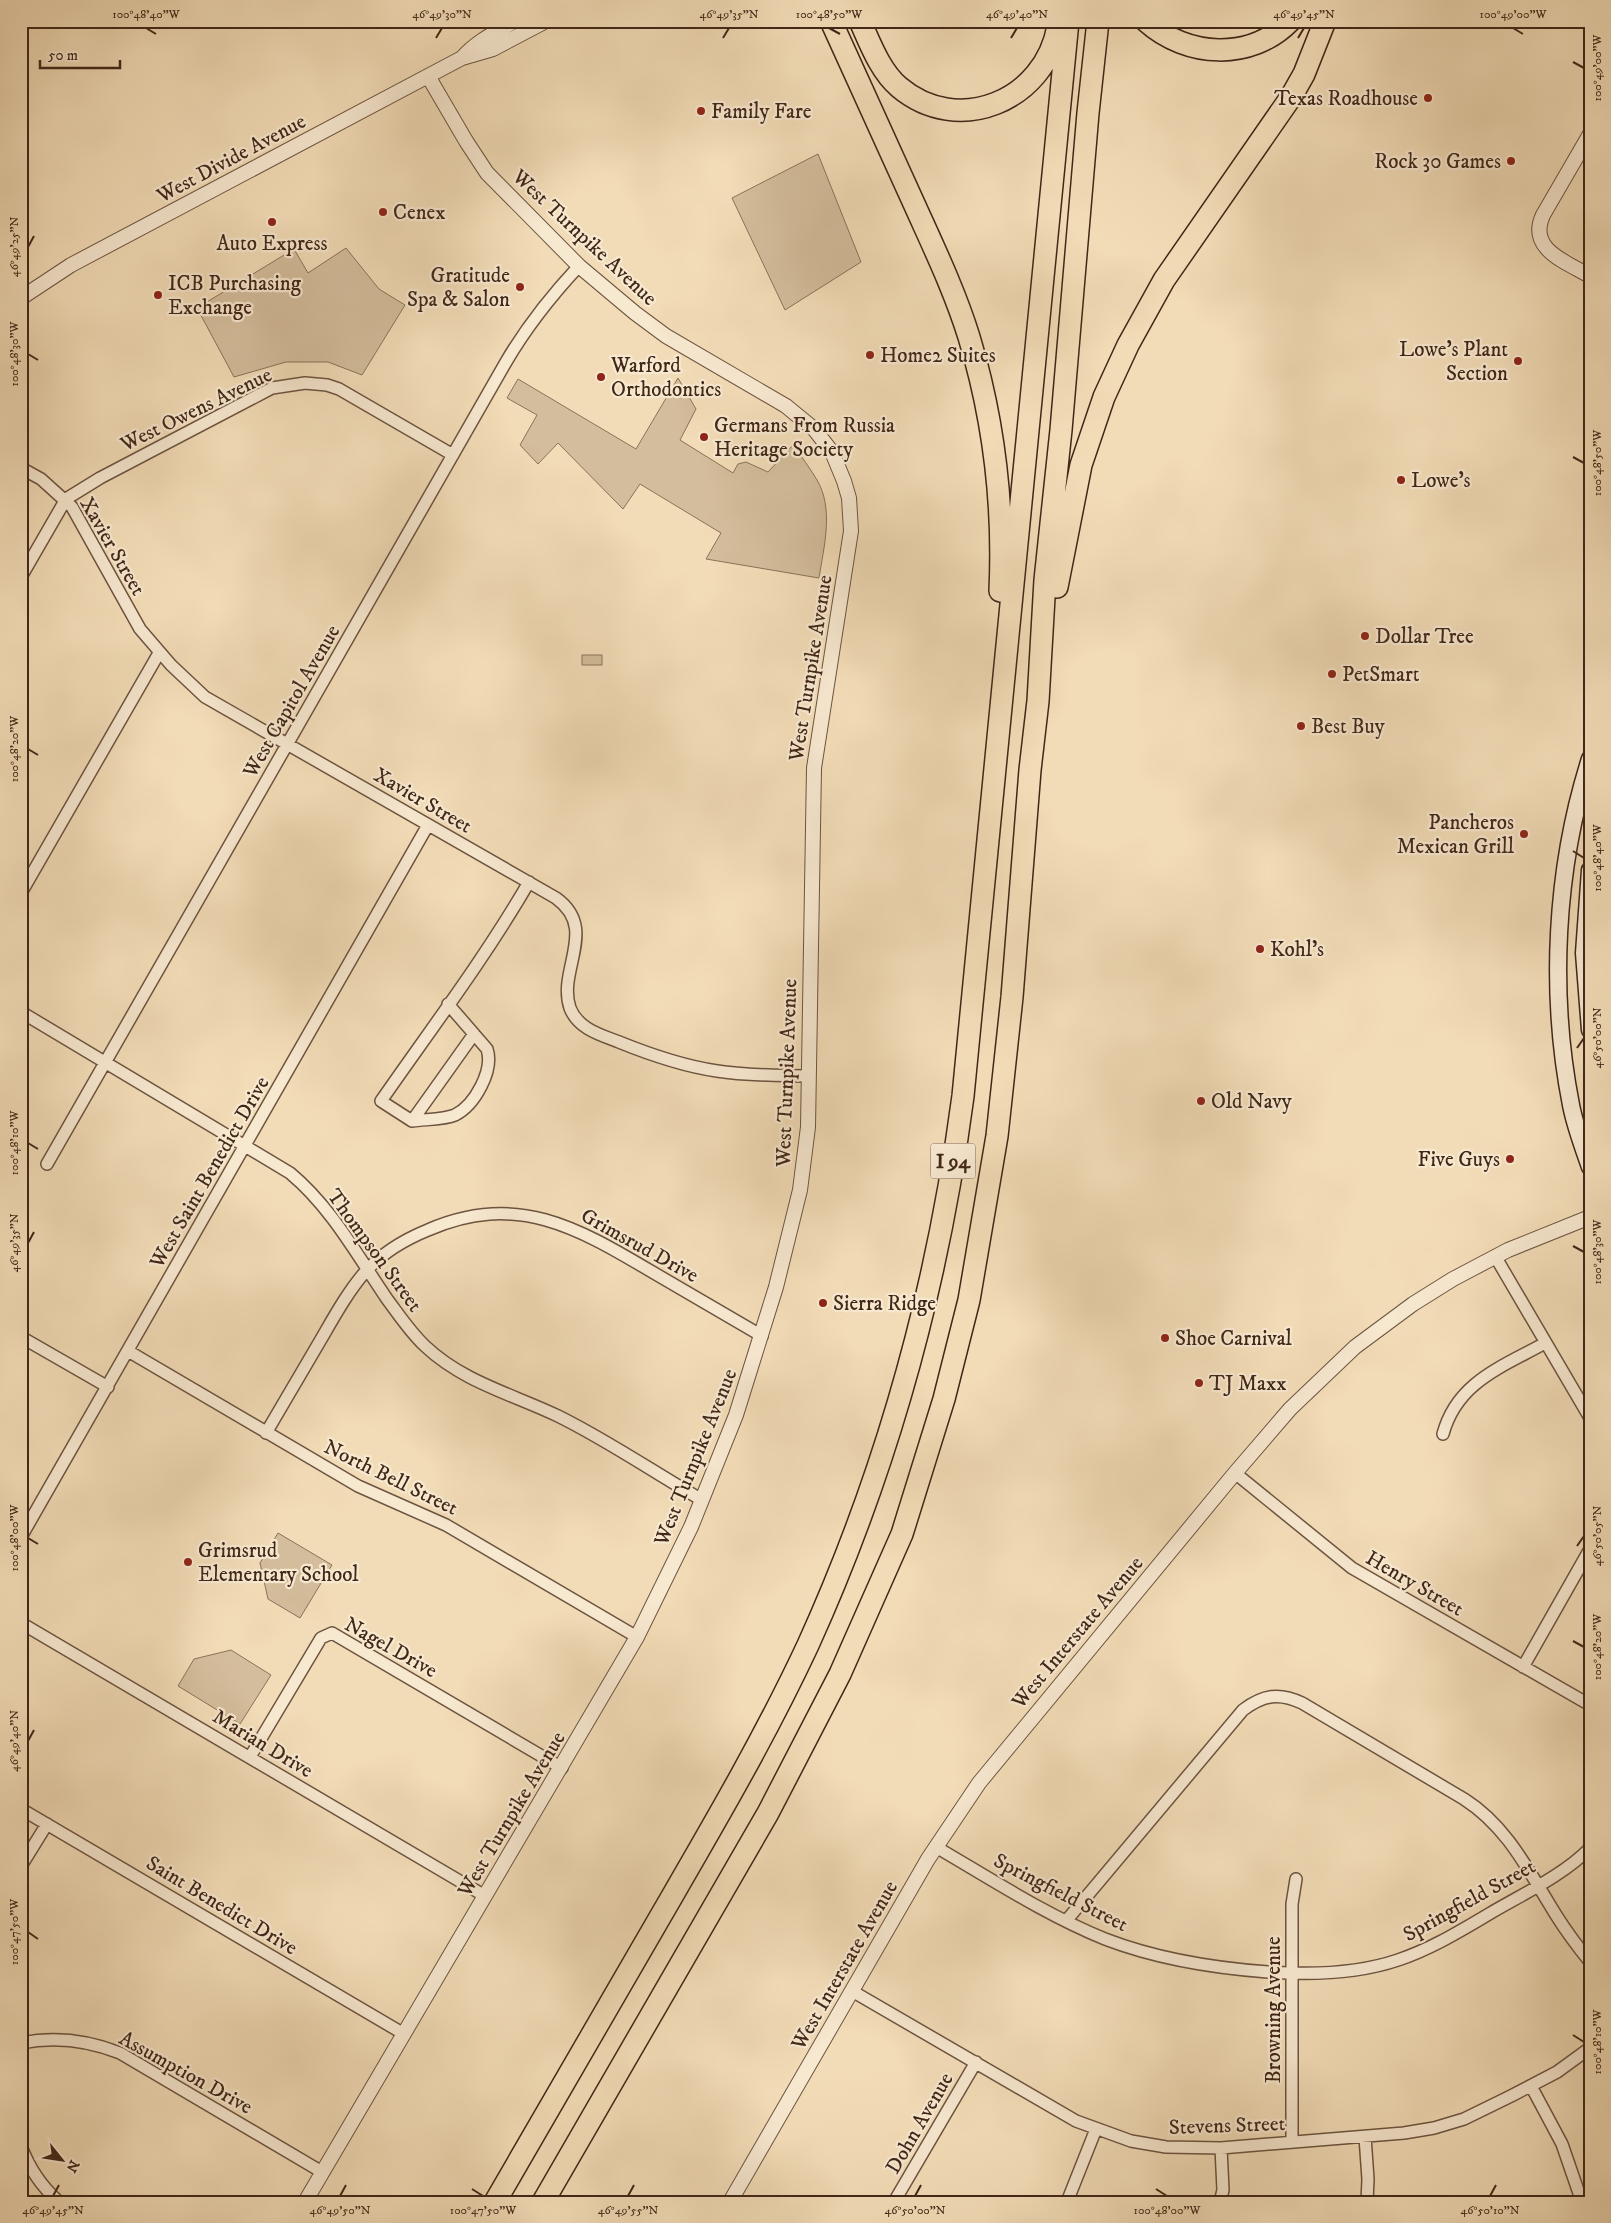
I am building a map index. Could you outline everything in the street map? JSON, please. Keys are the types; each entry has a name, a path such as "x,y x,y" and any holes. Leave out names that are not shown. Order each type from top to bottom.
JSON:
{"highway":[{"path":"831,21 950,284 976,363 994,448 1000,506 1001,570 978,863 969,1040"},
{"path":"860,21 872,48 889,76 906,93 929,104 951,110 967,111 987,107 1004,100 1029,82 1042,66 1051,50 1059,21"},
{"name":"I 94","path":"495,2202 753,1755 792,1679 839,1573 887,1441 924,1307 952,1170 969,1040 1068,21"},
{"name":"I 94","path":"543,2202 768,1813 840,1674 902,1534 944,1399 969,1300 998,1136 1012,997 1030,770 1038,701 1045,580 1061,430 1088,113 1098,21"},
{"path":"1146,21 1159,32 1179,42 1197,48 1219,50 1252,45 1274,34 1290,21"},
{"path":"1038,701 1053,608 1082,466 1104,397 1128,345 1164,280 1292,97 1304,74 1325,21"}],"main road":[{"path":"1590,760 1576,811 1566,865 1561,923 1559,1015 1571,1106 1590,1167"},
{"path":"1590,870 1584,953 1590,1030"}],"street":[{"name":"West Divide Avenue","path":"462,58 471,47 516,21"},
{"name":"West Divide Avenue","path":"21,298 71,265 462,58 493,49 546,21"},
{"name":"West Turnpike Avenue","path":"305,2202 562,1768 637,1637 702,1500 733,1422 762,1336 800,1190 808,1127 814,768 820,716 849,548 851,514 844,481 832,452 823,439 805,420 786,406 666,336 579,266 503,191 484,168 428,76"},
{"path":"1590,134 1543,216 1538,230 1539,239 1544,247 1590,276"},
{"name":"West Capitol Avenue","path":"47,1164 531,322 553,293 579,266"},
{"name":"West Owens Avenue","path":"21,577 66,500 100,478 263,392 294,383 315,383 339,389 453,455"},
{"name":"Xavier Street","path":"21,468 41,479 66,500 77,514 133,618 159,653 205,697 562,902 574,919 576,941 569,988 569,1002 574,1015 587,1029 657,1057 693,1067 731,1073 809,1076"},
{"path":"21,894 159,653"},
{"name":"West Saint Benedict Drive","path":"23,1530 108,1387 428,825"},
{"path":"448,1004 487,1049 490,1058 486,1079 464,1109 453,1116 412,1121 381,1101 448,1004 512,912 529,882"},
{"name":"Thompson Street","path":"21,1012 276,1163 303,1184 327,1210 407,1327 425,1346 447,1364 481,1383 568,1422 702,1500"},
{"path":"412,1121 474,1034"},
{"name":"Grimsrud Drive","path":"266,1433 345,1298 367,1270 408,1240 450,1221 495,1214 536,1217 566,1225 594,1237 762,1336"},
{"name":"West Interstate Avenue","path":"730,2202 936,1847 998,1760 1235,1473 1301,1398 1356,1347 1413,1304 1496,1256 1590,1217"},
{"path":"1496,1256 1590,1418"},
{"path":"21,1336 108,1387"},
{"path":"1443,1434 1451,1411 1470,1387 1545,1343"},
{"name":"North Bell Street","path":"128,1351 368,1492 451,1527 637,1637"},
{"name":"Henry Street","path":"1235,1473 1352,1568 1590,1705"},
{"path":"1523,1667 1590,1549"},
{"name":"Marian Drive","path":"21,1623 485,1896"},
{"name":"Nagel Drive","path":"250,1757 321,1638 328,1634 337,1634 562,1768"},
{"path":"1066,1921 1243,1710 1255,1701 1278,1695 1302,1702 1475,1806 1508,1837 1556,1916 1590,1962"},
{"name":"Saint Benedict Drive","path":"21,1808 404,2034"},
{"path":"21,1866 47,1824"},
{"name":"Springfield Street","path":"936,1847 1066,1921 1106,1939 1164,1957 1222,1967 1291,1973 1351,1970 1398,1960 1447,1939 1570,1865 1590,1848"},
{"name":"Browning Avenue","path":"1292,2142 1292,1904 1296,1879"},
{"name":"Stevens Street","path":"852,1992 976,2062 1062,2114 1096,2129 1148,2145 1184,2149 1222,2148 1418,2132 1449,2124 1494,2105 1557,2072 1590,2048"},
{"name":"Assumption Drive","path":"21,2043 39,2040 71,2040 89,2043 120,2053 322,2172"},
{"name":"Dohn Avenue","path":"894,2202 976,2062"},
{"path":"1531,2086 1562,2144 1582,2202"},
{"path":"1067,2202 1096,2129"},
{"path":"1365,2136 1367,2202"},
{"path":"21,2146 30,2167 40,2181 60,2202"},
{"path":"1220,2202 1223,2190 1222,2148"}],"shaded area":[{"path":"818,154 861,262 785,310 732,198"},
{"path":"346,248 379,289 405,305 362,375 328,362 286,362 234,377 197,308 294,249 308,273"},
{"path":"678,378 696,409 680,440 733,473 738,464 746,462 768,472 793,445 805,462 817,480 825,503 825,541 819,578 706,559 721,533 640,484 623,509 558,443 538,464 520,445 537,415 507,398 518,379 636,449"},
{"path":"582,655 602,655 602,665 582,665"},
{"path":"278,1533 332,1565 300,1618 268,1599 260,1563"},
{"path":"231,1650 271,1675 240,1724 178,1686 194,1659"}],"place":[{"name":"Texas Roadhouse","path":"1428,98"},
{"name":"Family Fare","path":"701,111"},
{"name":"Rock 30 Games","path":"1511,161"},
{"name":"Cenex","path":"383,212"},
{"name":"Auto Express","path":"272,222"},
{"name":"Gratitude Spa & Salon","path":"520,287"},
{"name":"ICB Purchasing Exchange","path":"158,295"},
{"name":"Home2 Suites","path":"870,355"},
{"name":"Lowe's Plant Section","path":"1518,361"},
{"name":"Warford Orthodontics","path":"601,377"},
{"name":"Germans From Russia Heritage Society","path":"704,437"},
{"name":"Lowe's","path":"1401,480"},
{"name":"Dollar Tree","path":"1365,636"},
{"name":"PetSmart","path":"1332,674"},
{"name":"Best Buy","path":"1301,726"},
{"name":"Pancheros Mexican Grill","path":"1524,834"},
{"name":"Kohl's","path":"1260,949"},
{"name":"Old Navy","path":"1201,1101"},
{"name":"Five Guys","path":"1510,1159"},
{"name":"Sierra Ridge","path":"823,1303"},
{"name":"Shoe Carnival","path":"1165,1338"},
{"name":"TJ Maxx","path":"1199,1383"},
{"name":"Grimsrud Elementary School","path":"188,1562"}]}
